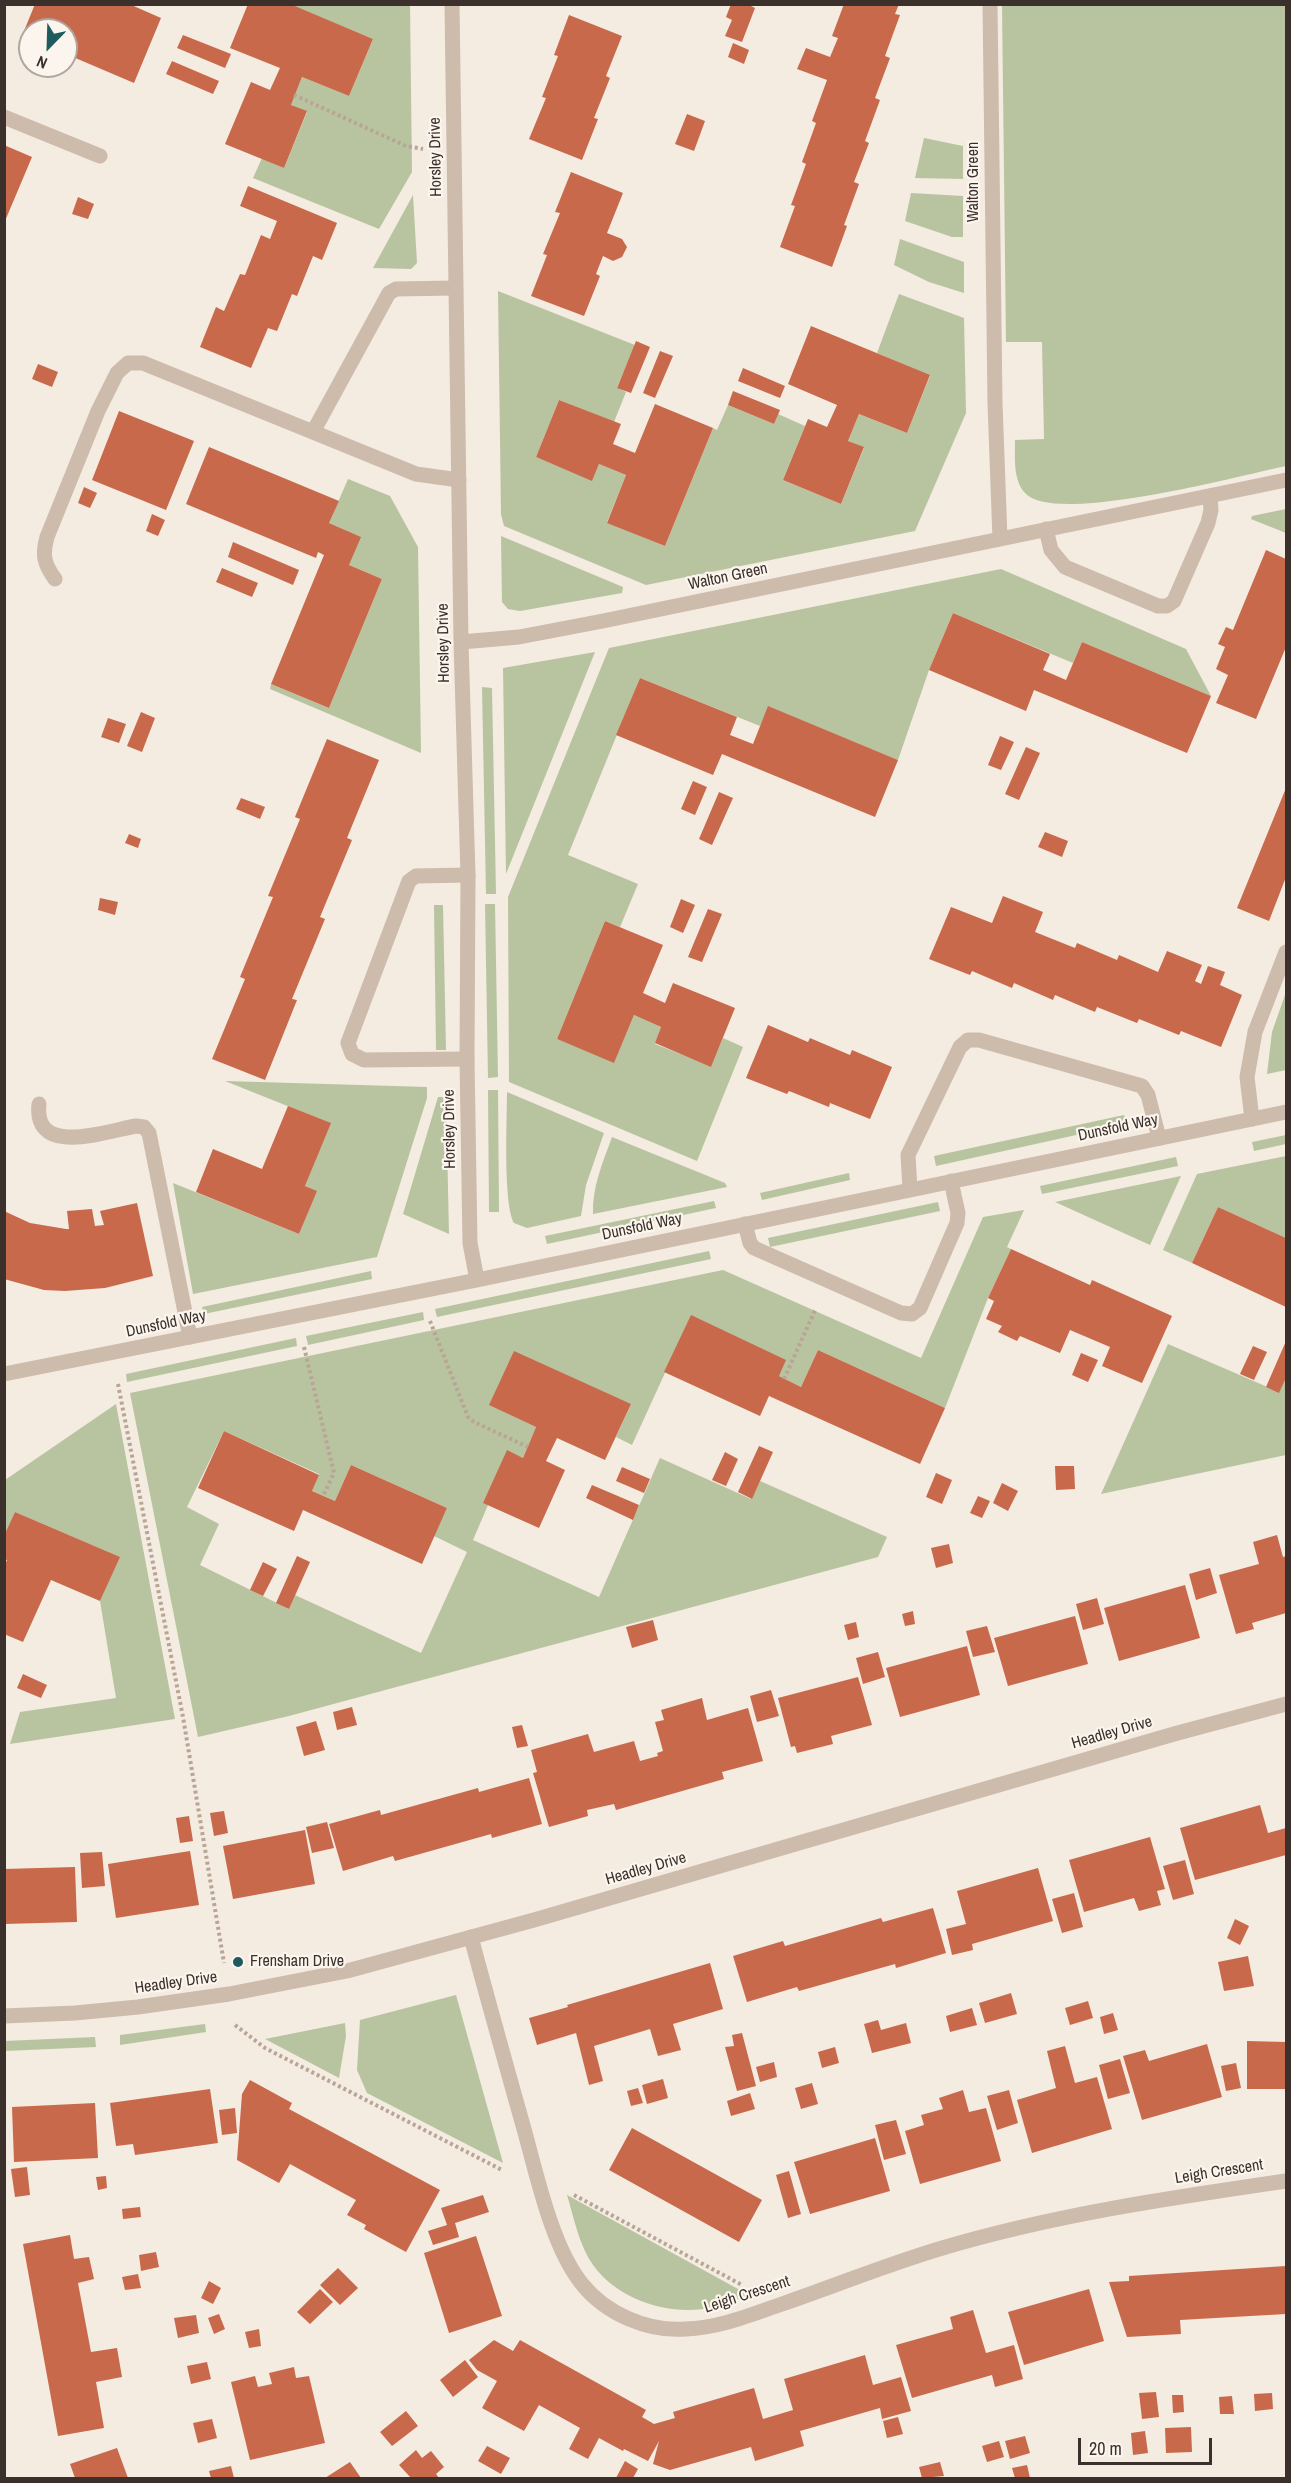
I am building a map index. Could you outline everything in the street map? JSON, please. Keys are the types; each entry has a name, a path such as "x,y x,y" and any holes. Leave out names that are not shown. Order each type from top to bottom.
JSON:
{"street":[{"name":"Horsley Drive","path":"452,4 461,642 468,875 467,1059 470,1243 477,1280"},
{"name":"Walton Green","path":"990,4 994,403 1000,539"},
{"path":"4,117 100,156"},
{"path":"313,432 389,293 396,289 455,288"},
{"path":"55,579 45,566 43,552 47,537 98,411 117,373 128,363 143,363 416,474 459,480"},
{"name":"Walton Green","path":"461,642 519,637 1287,480"},
{"path":"1046,528 1051,550 1056,559 1065,567 1158,606 1167,606 1174,601 1208,523 1211,510 1210,496"},
{"path":"467,1059 364,1060 352,1054 348,1043 409,881 416,876 468,875"},
{"path":"1252,1119 1247,1077 1255,1032 1287,952"},
{"path":"910,1189 908,1155 960,1047 968,1040 979,1040 1142,1086 1148,1095 1159,1138"},
{"path":"39,1104 38,1115 41,1125 61,1138 73,1138 136,1125 144,1127 149,1133 190,1337"},
{"name":"Dunsfold Way","path":"4,1374 477,1280 1287,1112"},
{"path":"745,1224 750,1243 754,1248 901,1313 912,1314 920,1308 957,1223 958,1213 951,1181"},
{"name":"Headley Drive","path":"4,2016 114,2009 203,1998 347,1971 1174,1734 1287,1704"},
{"name":"Leigh Crescent","path":"471,1937 538,2181 572,2269 595,2298 609,2308 646,2325 682,2330 725,2323 900,2261 1030,2224 1077,2214 1287,2181"}],"path":[{"path":"294,95 406,146 416,149 454,151"},
{"path":"784,1379 828,1281"},
{"path":"424,1290 432,1326 468,1417 528,1447"},
{"path":"297,1316 334,1473 323,1496"},
{"path":"112,1353 183,1717 229,1994"},
{"path":"203,1998 265,2048 497,2168 565,2190 754,2291 770,2308"}],"green space":[{"path":"290,5 410,5 412,172 379,229 253,178 262,158 284,168 307,112 291,105 302,77 349,96 373,39"},
{"path":"1002,5 1286,5 1286,466 1192,487 1109,501 1072,504 1043,502 1025,493 1021,488 1016,468 1015,440 1044,439 1042,342 1006,342"},
{"path":"924,138 963,146 963,179 915,178"},
{"path":"911,193 963,196 963,237 952,237 905,221"},
{"path":"413,195 417,263 411,269 373,268"},
{"path":"900,239 964,262 964,293 929,282 894,265"},
{"path":"498,291 635,345 617,387 626,392 614,422 559,400 536,457 592,480 599,464 626,475 607,522 665,546 713,428 717,430 728,405 774,424 778,414 805,426 783,480 841,504 864,448 848,441 859,414 907,433 930,376 877,353 899,294 964,318 966,413 915,531 646,585 504,526 501,514"},
{"path":"348,479 390,496 418,547 421,753 270,689 271,684 329,708 382,579 349,565 360,537 329,523"},
{"path":"1286,509 1286,533 1251,519 1252,516"},
{"path":"501,536 623,587 622,593 520,611 508,609 502,602"},
{"path":"1001,569 1186,649 1211,696 1082,642 1073,663 953,613 929,670 898,760 769,707 760,726 640,678 568,855 638,884 620,927 605,921 557,1039 614,1062 634,1015 661,1027 655,1044 711,1066 723,1038 743,1047 697,1161 509,1082 508,897 609,648"},
{"path":"595,652 506,874 503,668"},
{"path":"482,687 492,688 496,894 486,894"},
{"path":"485,904 495,904 498,1077 488,1078"},
{"path":"434,905 443,905 446,1050 436,1050"},
{"path":"1286,992 1286,1070 1267,1074 1272,1032"},
{"path":"225,1081 427,1087 427,1098 377,1257 193,1294 173,1183 299,1234 316,1191 305,1186 330,1123"},
{"path":"488,1090 498,1090 499,1212 489,1212"},
{"path":"507,1092 604,1133 586,1185 581,1216 527,1228 514,1223 508,1198 507,1180"},
{"path":"438,1097 446,1097 449,1234 403,1214"},
{"path":"1124,1115 1126,1124 936,1166 934,1156"},
{"path":"1286,1135 1286,1144 1254,1151 1252,1142"},
{"path":"612,1137 725,1183 727,1187 593,1214 596,1184"},
{"path":"1286,1156 1286,1238 1218,1207 1192,1263 1163,1250 1197,1174"},
{"path":"1176,1157 1178,1166 1042,1194 1040,1186"},
{"path":"849,1173 850,1180 762,1200 760,1193"},
{"path":"1181,1176 1150,1245 1055,1202"},
{"path":"714,1201 716,1208 547,1244 545,1236"},
{"path":"938,1202 940,1211 770,1247 768,1238"},
{"path":"1024,1210 1007,1247 1011,1249 988,1298 945,1408 818,1350 801,1387 779,1376 691,1316 632,1445 616,1437 631,1404 490,1405 536,1427 523,1458 507,1451 473,1540 599,1597 660,1458 751,1499 760,1481 887,1537 878,1557 289,1716 198,1737 130,1393 723,1270 921,1358 983,1217","holes":["224,1431 319,1474 312,1491 335,1501 351,1465 447,1508 434,1536 467,1552 421,1653 295,1595 289,1609 200,1565 219,1524 187,1507"]},
{"path":"709,1251 711,1259 437,1317 435,1309"},
{"path":"371,1271 372,1279 204,1314 202,1307"},
{"path":"423,1312 424,1320 308,1345 306,1336"},
{"path":"296,1338 297,1346 127,1382 126,1374"},
{"path":"1168,1344 1279,1392 1286,1378 1286,1455 1101,1494"},
{"path":"116,1404 175,1719 10,1744 20,1712 116,1698 100,1601 119,1557 15,1512 5,1536 5,1480"},
{"path":"456,1995 503,2163 367,2093 357,2070 360,2020"},
{"path":"345,2023 346,2036 339,2078 265,2039"},
{"path":"205,2024 206,2032 120,2045 120,2035"},
{"path":"95,2037 96,2047 5,2051 5,2041"},
{"path":"567,2195 749,2295 718,2306 698,2310 664,2308 631,2297 604,2278 593,2265 580,2240"}],"building":[{"path":"35,4 129,4 161,18 134,83 78,59 78,18 29,18"},
{"path":"248,4 290,4 373,39 349,96 302,77 291,105 307,111 284,168 225,144 251,82 270,90 280,68 230,48"},
{"path":"731,4 747,4 755,8 742,42 725,36 732,20 726,17"},
{"path":"844,4 899,4 895,14 900,15 885,56 890,58 875,98 880,100 865,141 869,143 854,182 859,184 832,267 780,247 795,206 791,205 806,164 802,162 816,123 812,121 827,80 797,69 806,48 830,57 838,38 832,36"},
{"path":"569,15 622,36 606,76 610,78 594,118 598,119 582,160 529,139 546,98 542,97 558,56 554,55"},
{"path":"183,35 231,54 225,68 177,48"},
{"path":"733,43 749,50 744,64 728,57"},
{"path":"172,61 219,81 213,94 166,74"},
{"path":"687,114 705,121 694,151 675,144"},
{"path":"4,145 32,157 5,221 4,221"},
{"path":"571,172 623,193 607,233 622,239 627,247 622,257 613,261 603,256 596,274 600,276 584,316 531,296 547,255 543,254 560,213 555,212"},
{"path":"248,186 337,223 322,260 313,256 297,296 292,294 277,331 268,328 251,368 200,347 216,307 224,311 240,274 245,275 261,235 270,239 277,221 240,206"},
{"path":"78,197 94,204 88,219 72,214"},
{"path":"811,326 930,375 907,433 859,414 848,441 864,447 841,504 783,480 808,419 827,427 837,405 788,384"},
{"path":"636,341 650,347 631,393 617,388"},
{"path":"660,351 673,356 655,398 643,393"},
{"path":"38,364 58,372 52,387 32,379"},
{"path":"743,368 785,386 780,398 738,381"},
{"path":"733,391 780,410 774,424 728,405"},
{"path":"559,400 621,424 613,444 635,453 655,404 713,428 665,546 607,523 626,475 599,464 592,481 536,457"},
{"path":"119,411 194,441 166,510 92,480"},
{"path":"209,447 339,501 329,523 361,537 349,565 382,579 329,708 271,684 324,555 318,552 316,558 186,504"},
{"path":"84,487 97,493 90,508 78,503"},
{"path":"152,514 165,520 158,536 146,531"},
{"path":"233,542 299,570 293,585 228,557"},
{"path":"1266,550 1286,559 1286,647 1256,719 1216,703 1228,675 1216,669 1225,647 1218,644 1226,627 1233,630"},
{"path":"222,568 258,583 252,597 216,582"},
{"path":"953,613 1050,654 1043,670 1066,680 1082,642 1211,696 1187,753 1034,690 1026,711 929,670"},
{"path":"640,678 737,717 730,735 753,744 768,706 898,760 875,817 722,754 713,775 616,735"},
{"path":"141,712 155,718 142,752 127,746"},
{"path":"108,718 126,724 119,743 101,737"},
{"path":"1000,736 1014,742 1001,770 988,765"},
{"path":"327,739 379,760 347,838 352,840 320,917 325,919 292,999 297,1000 265,1080 212,1059 245,979 240,977 273,897 268,896 300,819 295,817"},
{"path":"1026,747 1040,753 1019,800 1005,794"},
{"path":"693,781 707,787 695,815 681,809"},
{"path":"1286,788 1286,877 1269,921 1237,908"},
{"path":"719,792 733,798 712,845 699,839"},
{"path":"241,798 265,807 260,819 236,809"},
{"path":"1045,832 1068,841 1062,857 1038,847"},
{"path":"129,834 141,839 138,848 125,843"},
{"path":"1003,896 1043,912 1035,932 1075,948 1077,943 1117,960 1119,955 1158,972 1167,951 1202,965 1195,981 1201,984 1208,966 1225,972 1220,985 1242,995 1221,1047 1181,1031 1179,1035 1139,1019 1137,1023 1097,1007 1095,1012 1055,995 1053,1000 1014,983 1012,988 972,971 970,975 929,959 951,907 992,923"},
{"path":"100,898 118,902 115,915 98,910"},
{"path":"681,899 695,905 683,933 670,927"},
{"path":"708,909 722,914 702,962 688,957"},
{"path":"605,921 663,945 643,993 665,1003 673,983 735,1008 711,1067 655,1043 661,1027 634,1015 614,1063 557,1039"},
{"path":"768,1025 808,1042 810,1038 850,1055 852,1050 892,1067 870,1119 830,1103 829,1107 789,1091 787,1094 746,1078"},
{"path":"288,1106 331,1123 305,1186 317,1191 299,1234 196,1192 213,1149 262,1169"},
{"path":"137,1203 153,1276 105,1288 65,1291 44,1290 4,1279 4,1211 30,1223 69,1229 67,1211 92,1209 95,1226 104,1225 100,1211"},
{"path":"1218,1207 1286,1238 1286,1307 1192,1263"},
{"path":"1011,1249 1090,1285 1092,1280 1172,1316 1142,1383 1102,1366 1110,1347 1070,1330 1060,1353 1020,1336 1017,1341 998,1332 1002,1326 986,1319 994,1301 988,1298"},
{"path":"691,1315 786,1360 779,1376 801,1387 818,1350 945,1408 920,1464 769,1396 760,1416 664,1372"},
{"path":"1286,1341 1286,1378 1279,1393 1266,1387"},
{"path":"1253,1346 1267,1352 1254,1380 1240,1374"},
{"path":"514,1351 631,1404 605,1460 557,1438 546,1461 565,1470 539,1528 483,1503 507,1450 523,1458 536,1427 489,1405"},
{"path":"1081,1353 1098,1360 1088,1382 1072,1375"},
{"path":"224,1431 319,1475 312,1491 335,1501 351,1465 447,1508 422,1564 303,1510 294,1531 198,1488"},
{"path":"759,1446 773,1452 752,1499 738,1492"},
{"path":"725,1452 738,1459 726,1486 712,1480"},
{"path":"1055,1466 1074,1466 1075,1489 1056,1490"},
{"path":"622,1467 650,1479 644,1493 616,1481"},
{"path":"936,1473 952,1480 942,1504 926,1497"},
{"path":"1002,1483 1018,1491 1008,1511 993,1503"},
{"path":"592,1485 639,1505 633,1520 586,1498"},
{"path":"978,1496 990,1501 982,1518 970,1513"},
{"path":"15,1512 120,1557 100,1601 51,1580 23,1642 4,1634 4,1566 7,1560 4,1559 4,1536"},
{"path":"1277,1535 1283,1557 1286,1556 1286,1613 1252,1623 1254,1629 1236,1634 1219,1575 1259,1564 1253,1542"},
{"path":"949,1544 953,1563 936,1568 931,1548"},
{"path":"297,1556 310,1562 289,1609 276,1603"},
{"path":"263,1562 277,1569 263,1596 250,1590"},
{"path":"1210,1568 1217,1593 1196,1600 1189,1574"},
{"path":"1185,1585 1200,1638 1119,1661 1104,1608"},
{"path":"1097,1598 1104,1624 1083,1630 1076,1604"},
{"path":"913,1611 915,1624 905,1626 902,1614"},
{"path":"1075,1616 1088,1664 1008,1686 994,1638"},
{"path":"653,1620 658,1640 632,1648 626,1627"},
{"path":"856,1622 859,1637 848,1640 844,1625"},
{"path":"987,1626 995,1652 973,1657 966,1631"},
{"path":"967,1646 980,1695 900,1717 886,1668"},
{"path":"878,1652 885,1677 863,1684 856,1658"},
{"path":"23,1674 47,1685 41,1698 17,1688"},
{"path":"858,1677 872,1725 831,1736 833,1744 797,1753 795,1746 791,1747 778,1698"},
{"path":"771,1690 779,1716 757,1722 750,1696"},
{"path":"702,1698 707,1720 748,1708 763,1761 722,1772 724,1779 616,1810 614,1804 587,1810 588,1816 549,1827 533,1773 537,1772 531,1750 588,1734 594,1752 634,1741 640,1761 658,1756 657,1753 663,1751 655,1722 664,1720 661,1710"},
{"path":"352,1707 357,1725 337,1730 333,1712"},
{"path":"316,1721 325,1750 304,1756 296,1727"},
{"path":"522,1725 528,1746 517,1748 512,1727"},
{"path":"529,1778 542,1824 492,1838 491,1834 395,1861 393,1856 343,1871 329,1824 380,1810 381,1815 478,1788 479,1792"},
{"path":"1260,1805 1268,1833 1286,1828 1286,1855 1195,1880 1180,1828"},
{"path":"224,1811 228,1833 214,1836 210,1813"},
{"path":"189,1816 193,1841 180,1843 176,1818"},
{"path":"327,1822 334,1848 312,1853 306,1827"},
{"path":"305,1830 315,1884 233,1899 223,1846"},
{"path":"1150,1837 1165,1889 1157,1891 1161,1905 1139,1911 1134,1898 1084,1912 1069,1860"},
{"path":"190,1851 199,1905 116,1918 108,1864"},
{"path":"102,1852 105,1886 82,1888 80,1853"},
{"path":"1185,1860 1194,1894 1173,1900 1163,1866"},
{"path":"75,1867 77,1922 4,1924 4,1869"},
{"path":"1038,1868 1053,1921 972,1944 973,1950 952,1955 946,1929 966,1924 957,1891"},
{"path":"1074,1893 1083,1927 1062,1933 1052,1899"},
{"path":"933,1908 946,1953 896,1968 895,1964 799,1991 797,1987 747,2002 733,1956 783,1941 785,1946 881,1918 883,1922"},
{"path":"1235,1919 1249,1926 1240,1945 1227,1938"},
{"path":"1248,1956 1254,1986 1224,1991 1218,1962"},
{"path":"710,1963 723,2009 673,2024 681,2050 658,2056 650,2029 594,2046 603,2081 589,2085 576,2033 537,2045 529,2018"},
{"path":"1011,1993 1017,2014 985,2023 979,2003"},
{"path":"1088,2001 1093,2018 1070,2025 1065,2008"},
{"path":"972,2008 977,2025 950,2032 946,2016"},
{"path":"1113,2013 1118,2030 1104,2034 1100,2017"},
{"path":"878,2020 881,2030 906,2023 911,2043 872,2053 864,2024"},
{"path":"742,2033 756,2086 737,2091 725,2047 734,2046 732,2035"},
{"path":"1247,2041 1286,2042 1286,2089 1247,2089"},
{"path":"1207,2044 1222,2097 1142,2120 1123,2056 1145,2050 1149,2061"},
{"path":"1065,2046 1075,2083 1097,2077 1112,2129 1032,2153 1017,2100 1056,2088 1047,2051"},
{"path":"835,2047 839,2063 822,2068 818,2052"},
{"path":"1120,2059 1130,2093 1108,2099 1099,2065"},
{"path":"774,2062 777,2077 760,2082 756,2067"},
{"path":"1236,2063 1241,2088 1226,2091 1221,2066"},
{"path":"663,2079 668,2098 647,2104 642,2085"},
{"path":"250,2080 292,2103 289,2109 440,2190 406,2252 364,2229 366,2225 347,2215 356,2200 290,2164 279,2183 237,2160 242,2094"},
{"path":"812,2083 818,2104 801,2109 795,2088"},
{"path":"638,2088 643,2103 631,2106 627,2091"},
{"path":"210,2089 218,2143 135,2155 133,2144 116,2146 110,2103"},
{"path":"963,2090 969,2112 986,2108 1001,2161 920,2184 905,2131 924,2125 921,2115 943,2109 939,2098"},
{"path":"1009,2090 1018,2123 997,2130 987,2096"},
{"path":"750,2093 755,2109 731,2116 727,2101"},
{"path":"95,2103 98,2158 14,2162 12,2107"},
{"path":"235,2108 237,2133 222,2135 219,2110"},
{"path":"896,2120 906,2154 884,2160 875,2125"},
{"path":"632,2128 762,2200 739,2242 609,2170"},
{"path":"875,2138 890,2191 810,2214 794,2162"},
{"path":"27,2167 30,2195 15,2197 11,2169"},
{"path":"789,2171 801,2214 788,2218 776,2175"},
{"path":"106,2176 107,2188 98,2190 96,2177"},
{"path":"483,2195 489,2212 455,2223 459,2237 433,2245 428,2231 447,2225 441,2208"},
{"path":"140,2207 141,2217 123,2219 122,2209"},
{"path":"70,2235 74,2259 89,2257 94,2279 78,2283 91,2352 117,2348 122,2377 96,2382 104,2428 58,2436 23,2244"},
{"path":"476,2236 502,2316 449,2333 424,2253"},
{"path":"156,2252 159,2267 141,2271 139,2255"},
{"path":"1286,2266 1286,2314 1180,2320 1181,2334 1127,2337 1109,2282 1129,2281 1129,2276"},
{"path":"338,2268 358,2288 340,2305 320,2285"},
{"path":"138,2274 141,2288 125,2290 122,2277"},
{"path":"209,2281 221,2288 213,2304 201,2298"},
{"path":"320,2289 333,2302 310,2324 297,2312"},
{"path":"1089,2289 1104,2341 1024,2365 1008,2312"},
{"path":"973,2310 986,2353 1014,2345 1023,2379 995,2387 992,2375 912,2398 896,2345 953,2329 950,2317"},
{"path":"219,2314 225,2329 214,2334 208,2318"},
{"path":"196,2315 199,2333 178,2338 174,2318"},
{"path":"259,2329 261,2346 249,2348 245,2332"},
{"path":"494,2340 513,2351 520,2340 646,2410 642,2417 654,2424 675,2418 673,2412 754,2388 763,2419 793,2410 784,2379 865,2355 873,2385 901,2377 911,2411 882,2419 880,2408 800,2431 804,2446 755,2461 751,2447 670,2470 653,2464 659,2441 648,2461 599,2438 588,2459 569,2449 580,2428 539,2405 524,2431 482,2408 497,2381 477,2370 469,2360"},
{"path":"465,2360 478,2377 453,2397 440,2380"},
{"path":"207,2362 211,2379 191,2384 187,2366"},
{"path":"294,2367 296,2378 309,2376 325,2443 250,2460 231,2382 255,2376 258,2387 272,2384 269,2373"},
{"path":"1156,2392 1159,2417 1142,2419 1139,2393"},
{"path":"1272,2393 1273,2409 1255,2411 1254,2394"},
{"path":"1172,2395 1183,2395 1184,2412 1173,2413"},
{"path":"1232,2396 1234,2414 1220,2414 1219,2397"},
{"path":"406,2411 418,2426 392,2446 380,2432"},
{"path":"898,2417 903,2434 887,2438 883,2421"},
{"path":"212,2419 217,2438 198,2443 193,2423"},
{"path":"1191,2427 1192,2452 1166,2453 1165,2428"},
{"path":"1145,2431 1148,2453 1133,2455 1131,2433"},
{"path":"1025,2436 1030,2453 1010,2459 1005,2441"},
{"path":"999,2441 1004,2457 987,2462 982,2446"},
{"path":"487,2446 510,2458 501,2474 478,2461"},
{"path":"117,2448 128,2478 75,2478 70,2464"},
{"path":"416,2450 422,2458 431,2451 444,2467 436,2474 439,2478 411,2478 399,2465"},
{"path":"625,2461 638,2469 633,2478 616,2478"},
{"path":"350,2462 361,2478 325,2478"},
{"path":"940,2462 944,2476 922,2478 919,2467"},
{"path":"1027,2465 1030,2478 1015,2478 1012,2468"},
{"path":"231,2466 234,2478 211,2478 209,2471"}],"place":[{"name":"Frensham Drive","path":"238,1962"}]}
